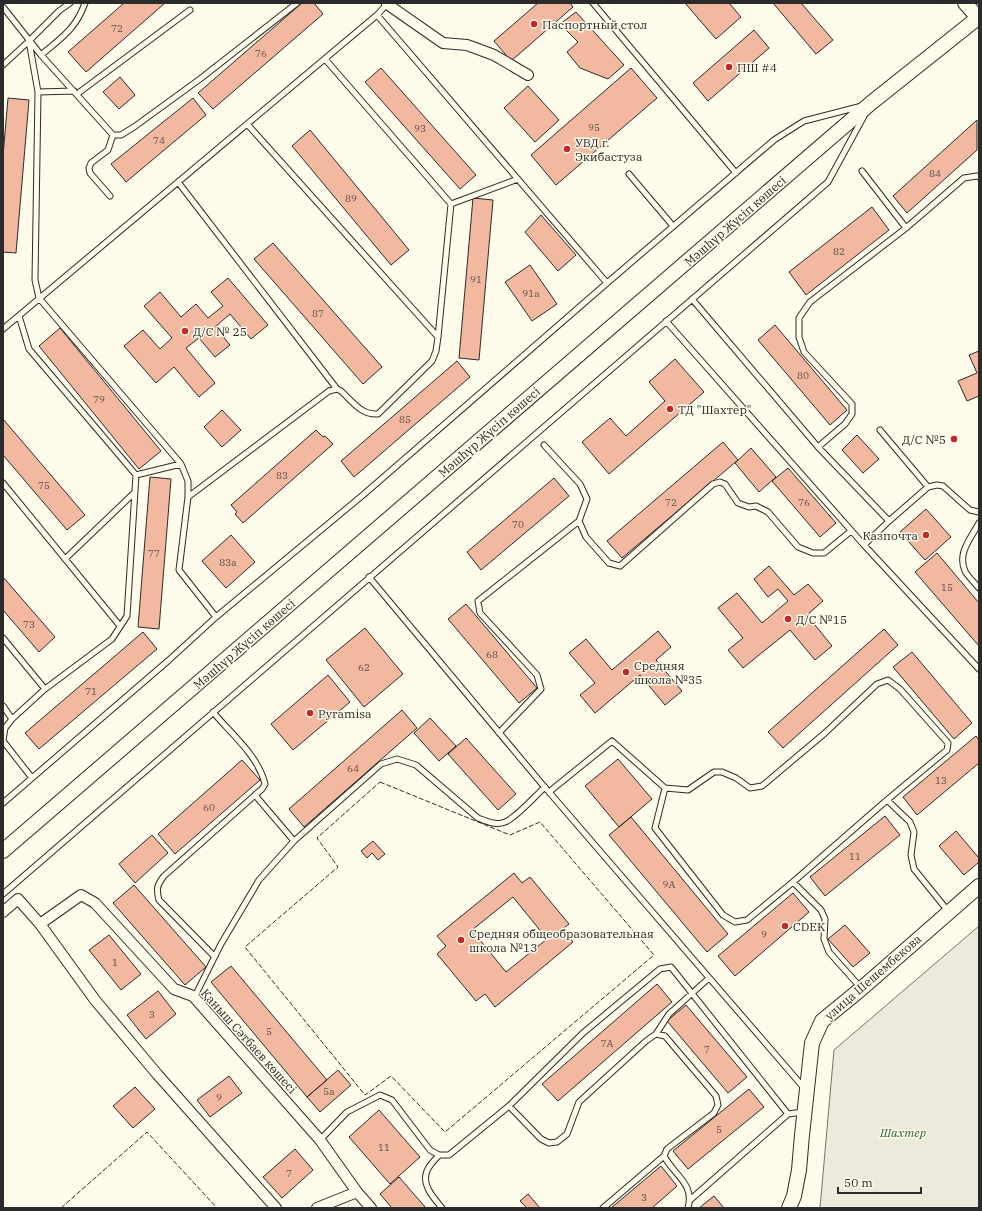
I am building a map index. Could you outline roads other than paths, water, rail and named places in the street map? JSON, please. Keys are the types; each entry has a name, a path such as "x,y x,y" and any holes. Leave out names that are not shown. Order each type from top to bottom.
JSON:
{"main road":[{"path":"965,3 979,18"},
{"name":"Мәшһүр Жүсіп көшесі","path":"3,851 871,103 979,18"},
{"name":"улица Шешембекова","path":"790,1208 800,1170 804,1112 812,1043 822,1021 979,886"}],"street":[{"path":"387,4 443,43 467,45 494,55 528,75"},
{"name":"Қаныш Сәтбаев көшесі","path":"40,924 81,895 95,903 174,989 194,998 320,1140 357,1192 371,1208"},
{"path":"3,912 18,899 40,924 100,1005 157,1074 276,1208"},
{"path":"317,1208 357,1192"}],"lane":[{"path":"3,65 59,11 70,3"},
{"path":"41,55 69,31 80,16 85,3"},
{"path":"3,7 41,55 113,135 121,135 200,79 297,3"},
{"path":"593,3 736,173"},
{"path":"3,329 377,15 387,4"},
{"path":"38,92 75,93 190,10"},
{"path":"377,15 607,282"},
{"path":"29,41 38,92 35,280 40,298 181,464 188,481 188,497 179,570 216,617"},
{"path":"178,182 337,389 362,411 371,414 378,414 432,361 436,351 451,204 325,59"},
{"path":"3,803 169,660 216,617 363,495 607,282 774,140 804,121 871,103"},
{"path":"3,894 828,182 871,103"},
{"path":"247,124 438,337"},
{"path":"110,196 90,173 89,168 91,163 108,150 113,135"},
{"path":"862,171 906,228"},
{"path":"629,174 673,226"},
{"path":"818,447 845,424 852,414 852,404 804,352 799,336 799,318 810,302 906,228 964,178 979,177"},
{"path":"451,204 518,179"},
{"path":"692,299 818,447 889,521"},
{"path":"19,316 29,349 136,475 127,616 112,639 45,690 5,728 3,741 32,778"},
{"path":"666,321 864,546 979,669"},
{"path":"188,497 329,391 337,389"},
{"path":"880,430 928,488"},
{"path":"499,733 541,689 537,675 480,614 478,601 579,521 587,499 580,484 544,445"},
{"path":"136,475 181,464"},
{"path":"579,521 586,537 609,563 620,566 713,484 720,482 725,484 738,503 749,507 756,506 768,512 798,547 813,552 824,553 851,531"},
{"path":"3,483 120,626"},
{"path":"864,546 889,521 928,488 937,485 943,486 970,510 979,512"},
{"path":"65,559 134,493"},
{"path":"979,523 966,545 962,560 966,572 979,588"},
{"path":"369,577 549,792 806,1091"},
{"path":"3,638 45,690"},
{"path":"549,792 612,741 665,788 688,790 714,772 722,772 736,778 750,788 762,786 825,733 877,684 888,680 900,690 948,743 947,750 793,882 747,920 735,922 723,915 656,828 665,788"},
{"path":"3,706 12,720"},
{"path":"213,712 248,752 263,773 266,784 164,876 158,884 156,892 159,900 214,956"},
{"path":"194,998 214,956 259,880 294,841 381,764 397,759 416,764 478,818 489,823 504,823 512,818 545,787"},
{"path":"255,795 294,841"},
{"path":"887,800 910,822 914,832 911,855 914,869 948,912"},
{"path":"793,882 821,910 825,919 824,939 829,952 861,989"},
{"path":"320,1140 347,1112 380,1095 392,1100 430,1150 439,1155 449,1155 509,1106 583,1033 660,969 671,967 788,1114"},
{"path":"509,1106 541,1139 549,1143 557,1142 567,1134 579,1102 646,1041 656,1034 669,1014 709,978"},
{"path":"603,1208 664,1156 667,1149 714,1113 718,1105 716,1096 665,1036 656,1034"},
{"path":"690,1200 788,1114 804,1112"},
{"path":"439,1155 428,1169 425,1177 430,1193 442,1208"},
{"path":"664,1156 667,1162 686,1185 690,1193 688,1208"}],"place":[{"name":"Паспортный стол","path":"534,24"},
{"name":"ПШ #4","path":"729,67"},
{"name":"УВД г. Экибастуза","path":"567,149"},
{"name":"Д/С № 25","path":"185,331"},
{"name":"ТД \"Шахтер\"","path":"670,409"},
{"name":"Д/С №5","path":"954,439"},
{"name":"Казпочта","path":"926,535"},
{"name":"Д/С №15","path":"788,619"},
{"name":"Средняя школа №35","path":"626,672"},
{"name":"Pyramisa","path":"310,713"},
{"name":"CDEK","path":"785,926"},
{"name":"Средняя общеобразовательная школа №13","path":"461,940"}],"park label":[{"name":"Шахтер","path":"903,1132"}]}
